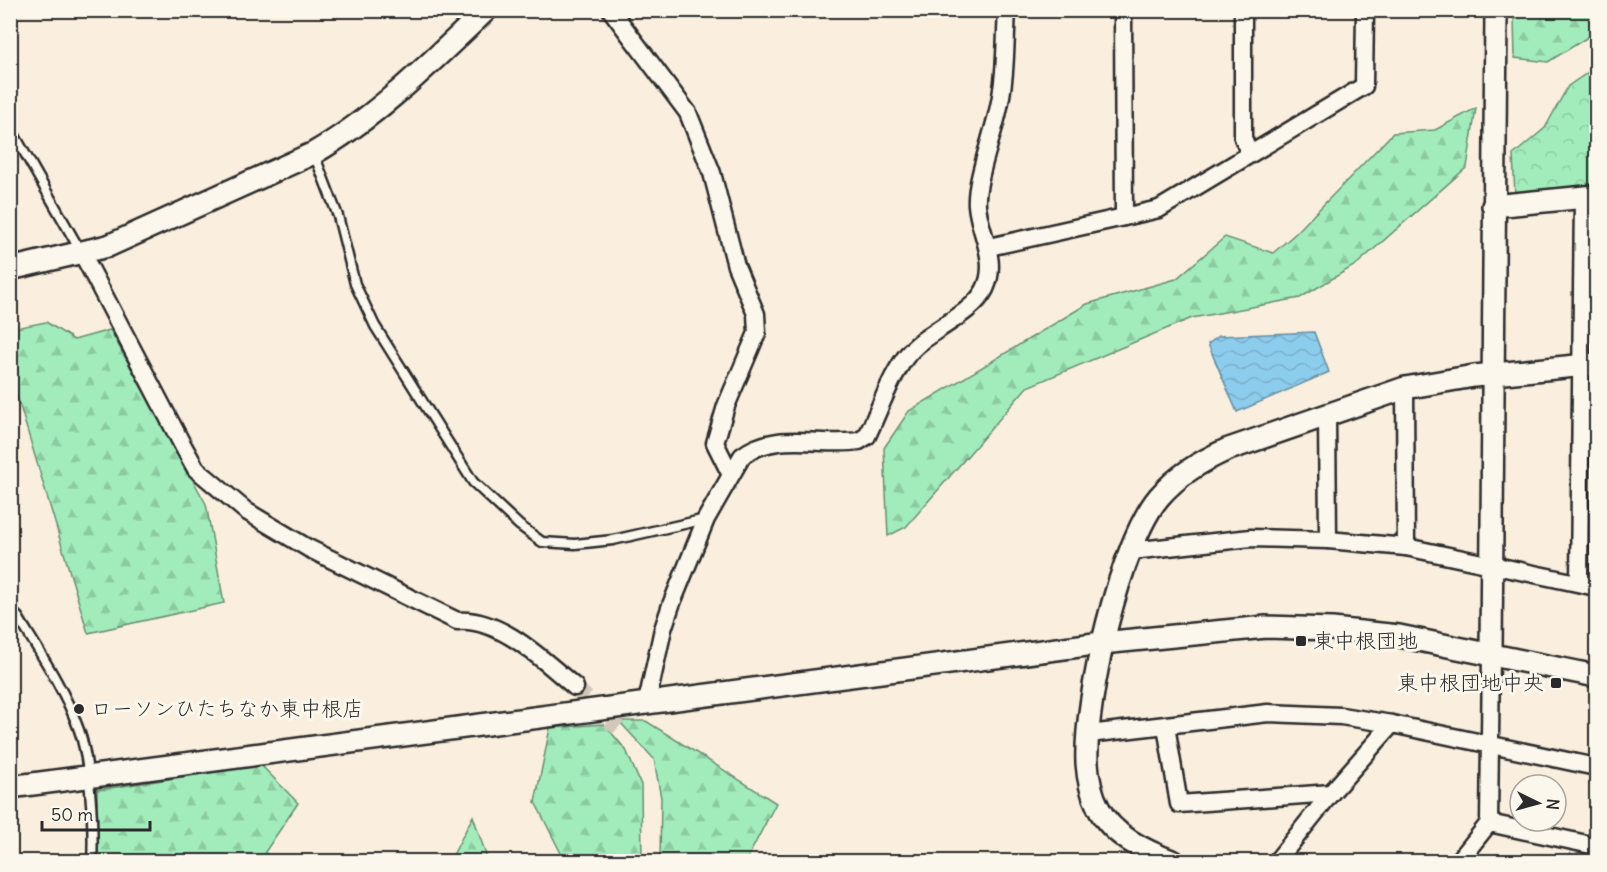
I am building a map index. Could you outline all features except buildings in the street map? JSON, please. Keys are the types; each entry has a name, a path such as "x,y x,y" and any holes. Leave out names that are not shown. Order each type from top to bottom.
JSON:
{"street":[{"path":"10,269 108,246 314,153 341,137 375,110 429,65 486,10"},
{"path":"611,10 688,113 712,173 736,266 756,314 757,333 726,406 715,443 730,473"},
{"path":"647,702 663,629 706,519 730,473 742,456 762,445 778,442 846,443 859,441 867,436 905,357 928,336 976,301 984,290 989,276 989,247 977,204 999,108 1007,37 1007,10"},
{"path":"1123,10 1124,217"},
{"path":"1243,10 1243,138 1250,154"},
{"path":"989,247 1159,209 1364,86 1365,10"},
{"path":"1458,861 1489,823 1494,565 1493,206 1496,10"},
{"path":"1493,206 1590,196 1588,449 1580,583"},
{"path":"82,253 182,444 196,469 210,482 246,511 308,548 457,621 471,620 485,624 528,647 575,687"},
{"path":"1174,861 1132,843 1113,827 1099,809 1089,778 1089,734 1102,643 1131,551 1145,518 1159,498 1198,463 1226,450 1405,388 1474,376 1493,376 1588,365"},
{"path":"1405,388 1406,547"},
{"path":"1327,415 1328,540"},
{"path":"1131,551 1251,538 1328,540 1406,547 1596,587"},
{"path":"10,787 87,775 1102,643 1266,627 1302,627 1399,636 1596,676"},
{"path":"1089,734 1268,713 1341,716 1392,723 1596,767"},
{"path":"1276,861 1392,723"},
{"path":"1166,726 1179,804 1331,793"},
{"path":"1489,823 1596,846"}],"lane":[{"path":"10,127 82,253"},
{"path":"314,153 338,216 355,284 375,326 473,482 519,525 542,542 575,544 613,540 664,530 699,518 706,519"},
{"path":"10,610 18,617 54,677 80,731 87,775 92,861"}],"green space":[{"path":"1526,11 1596,11 1596,32 1548,62 1515,58 1514,19"},
{"path":"1596,67 1596,104 1593,107 1596,186 1515,195 1513,155 1545,128 1568,86"},
{"path":"1476,108 1467,167 1357,264 1300,298 1192,318 1027,387 906,527 888,536 884,448 909,411 1087,304 1176,279 1225,237 1273,253 1296,233 1393,133 1435,130"},
{"path":"46,322 74,340 110,330 206,504 224,603 88,633 11,376 10,329"},
{"path":"619,721 646,721 776,803 746,861 660,861 661,798 654,759"},
{"path":"604,724 626,750 641,785 642,861 565,861 535,802 550,728"},
{"path":"261,765 298,803 265,852 270,861 98,861 97,790"},
{"path":"473,816 488,861 450,861"}],"water":[{"path":"1314,332 1329,372 1237,412 1208,344 1219,336"}],"tunnel":[{"path":"575,687 618,728"}],"place":[{"name":"東中根団地","path":"1301,641"},
{"name":"東中根団地中央","path":"1556,683"},
{"name":"ローソンひたちなか東中根店","path":"79,709"}]}
